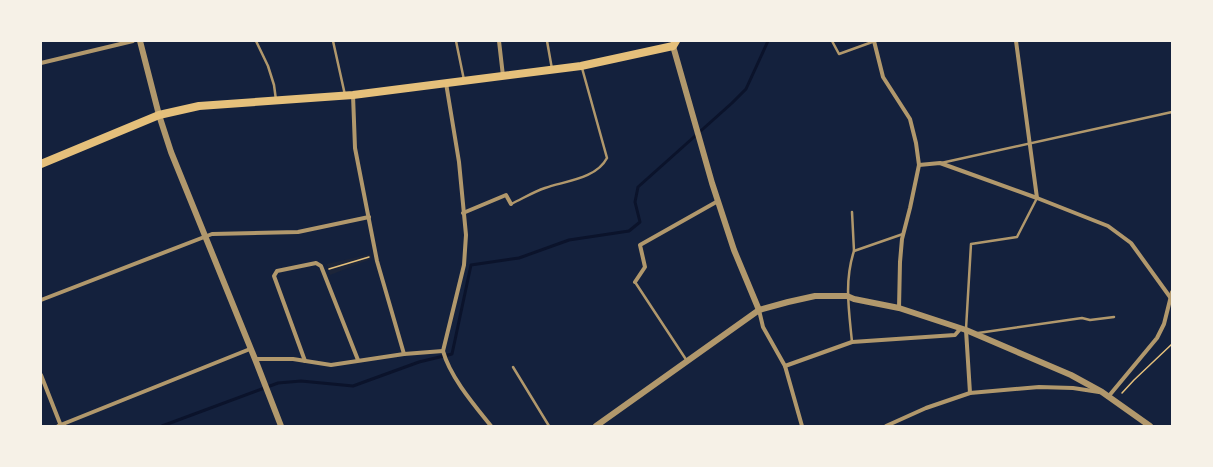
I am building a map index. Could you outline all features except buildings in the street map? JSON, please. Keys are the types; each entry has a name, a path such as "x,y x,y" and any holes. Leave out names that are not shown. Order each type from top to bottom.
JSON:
{"main road":[{"path":"41,164 159,115 199,106 349,95 552,70 581,66 674,43"}],"street":[{"path":"41,63 133,41"},
{"path":"140,41 159,115 171,152 281,426"},
{"path":"499,41 503,76"},
{"path":"874,41 883,77 910,120 916,142 919,165 903,234 900,262 899,308"},
{"path":"1016,41 1037,198"},
{"path":"674,43 718,201 734,250 759,310 763,327 785,366 802,426"},
{"path":"446,83 459,162 466,235 464,265 443,351 445,358 465,392 491,426"},
{"path":"349,95 355,148 376,256 404,354"},
{"path":"919,165 940,163 1037,198 1108,226 1131,243 1170,297"},
{"path":"464,213 506,195 511,204"},
{"path":"635,282 645,267 640,245 718,201"},
{"path":"41,300 212,234 298,232 369,217"},
{"path":"305,361 274,276 277,271 316,263 321,266 358,360"},
{"path":"1108,397 1157,338 1164,324 1172,292"},
{"path":"596,426 759,310 815,296 847,296 854,299 899,308 964,329 1071,375 1102,392 1108,397 1118,399 1150,426"},
{"path":"785,366 852,342 955,335 964,329"},
{"path":"964,329 970,393"},
{"path":"41,375 60,426 250,349"},
{"path":"255,359 293,359 331,365 404,354 443,351"},
{"path":"886,426 926,408 970,393 1039,388 1073,388 1102,392"}],"lane":[{"path":"256,41 268,66 274,85 276,100"},
{"path":"333,41 349,95"},
{"path":"456,41 464,81"},
{"path":"547,41 552,70"},
{"path":"832,41 839,54 874,41"},
{"path":"511,204 543,189 590,174 604,163 607,158 581,66"},
{"path":"940,163 1029,142 1172,112"},
{"path":"964,329 971,244 1017,238 1037,198"},
{"path":"852,212 854,251 847,296 852,342"},
{"path":"854,251 903,234"},
{"path":"635,282 688,362"},
{"path":"975,334 1082,318 1090,320 1114,317"},
{"path":"513,367 549,426"}],"path":[{"path":"323,271 376,256"},
{"path":"1118,399 1134,380 1172,344"}],"shaded area":[{"path":"371,254 371,259 330,275 327,264"}],"waterway":[{"path":"162,426 278,383 301,381 353,386 419,362 452,354 471,265 519,258 569,240 629,231 640,222 635,202 638,187 746,89 768,41"}]}
